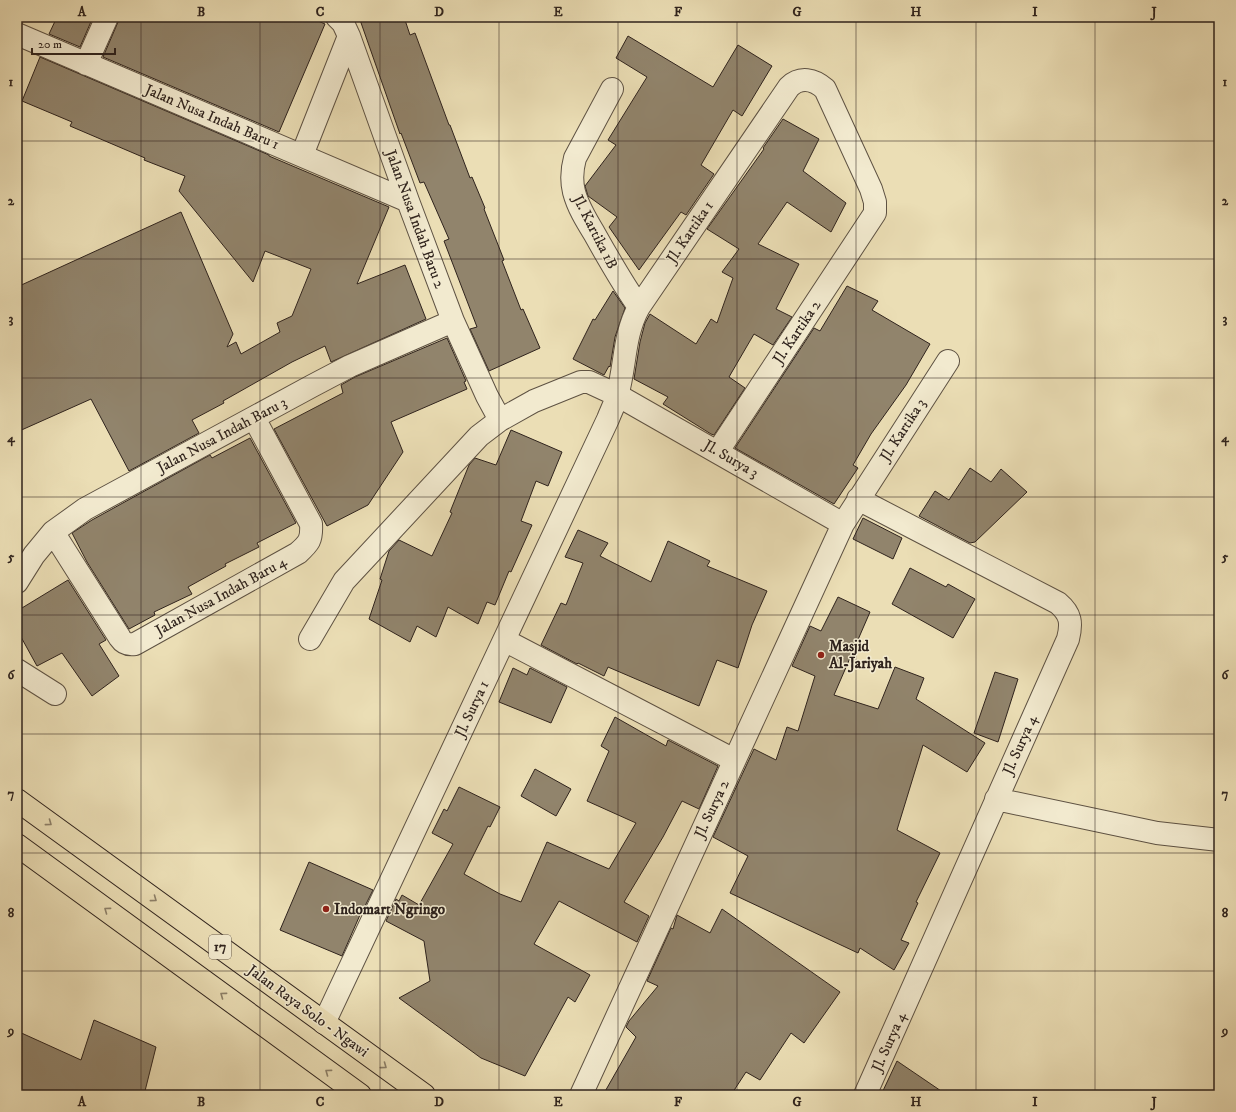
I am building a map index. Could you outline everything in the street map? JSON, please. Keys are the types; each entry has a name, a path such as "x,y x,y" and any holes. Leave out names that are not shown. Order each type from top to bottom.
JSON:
{"highway":[{"name":"Jalan Raya Solo - Ngawi","path":"17,800 424,1095"},
{"name":"17","path":"17,845 360,1095"}],"street":[{"path":"86,64 106,17"},
{"name":"Jalan Nusa Indah Baru 2","path":"337,17 343,23 349,36 453,321 494,410"},
{"name":"Jalan Nusa Indah Baru 1","path":"17,34 408,201"},
{"path":"302,155 349,36"},
{"name":"Jl. Kartika 2","path":"718,451 875,213 875,202 871,189 825,89 818,83 809,80 794,82"},
{"name":"Jl. Kartika 1","path":"618,395 628,335 633,318 639,307 789,87 794,82"},
{"name":"Jl. Kartika 1B","path":"612,89 575,158 572,167 572,180 580,209 619,279 639,307"},
{"name":"Jalan Nusa Indah Baru 3","path":"17,582 34,555 53,532 85,509 350,366 453,321"},
{"name":"Jl. Kartika 3","path":"843,524 948,360"},
{"name":"Jl. Surya 3","path":"310,639 344,581 479,436 494,410 534,401 581,382 590,382 618,395 843,524"},
{"name":"Jl. Surya 1","path":"324,1023 618,395"},
{"name":"Jalan Nusa Indah Baru 4","path":"53,532 120,638 124,643 130,645 135,644 298,553 307,545 312,536 310,524 254,418"},
{"name":"Jl. Surya 4","path":"858,499 1058,603 1065,609 1069,617 1070,628 1068,639 865,1095"},
{"name":"Jl. Surya 2","path":"581,1095 843,524"},
{"path":"504,640 734,760"},
{"path":"17,670 55,694"},
{"path":"996,799 1157,833 1219,840"}],"building":[{"path":"57,17 93,17 80,47 49,34"},
{"path":"119,17 309,17 325,24 279,132 103,57"},
{"path":"359,17 404,17 410,35 415,33 470,178 472,177 485,208 484,209 504,260 502,261 521,310 523,309 540,348 489,371 470,329 477,327 444,241 449,239 424,182 420,183 401,133 400,134"},
{"path":"628,36 713,87 738,45 772,66 742,116 733,110 701,165 714,174 686,215 681,212 639,270 609,227 617,217 588,196 585,186 616,145 608,140 647,77 616,58"},
{"path":"40,57 389,207 357,284 405,265 426,319 331,362 325,346 292,362 223,401 224,403 192,420 199,433 129,471 91,399 17,432 17,287 181,212 233,334 227,347 236,342 241,354 280,332 277,323 292,316 311,269 265,251 253,282 179,191 185,176 144,160 145,158 70,126 72,122 22,101"},
{"path":"783,119 819,139 803,171 846,203 831,232 787,202 758,244 799,264 776,309 792,317 773,345 754,334 729,377 745,388 714,435 663,404 668,397 634,379 640,342 645,323 650,314 696,344 711,319 717,323 733,278 722,272 739,249 707,229 764,149 763,148"},
{"path":"847,286 878,301 872,310 930,344 906,385 871,434 853,465 858,468 834,504 735,448 814,328 820,331"},
{"path":"613,291 625,308 615,337 610,367 609,366 604,375 573,359 593,319 595,320"},
{"path":"447,338 466,381 464,382 467,389 391,422 403,452 368,505 327,526 274,429 343,393 341,385 355,377"},
{"path":"511,430 562,452 548,486 536,481 521,521 532,525 511,572 509,571 495,605 487,602 478,624 448,607 436,637 417,626 410,642 369,619 382,580 380,579 389,551 399,540 432,556 452,513 450,512 469,465 475,458 496,465"},
{"path":"250,438 296,523 257,543 259,547 225,564 226,566 188,587 192,594 154,612 155,615 129,629 87,562 72,533 92,520 210,455 212,458"},
{"path":"970,468 991,482 1001,469 1027,492 975,542 970,543 919,516 935,491 949,500"},
{"path":"863,518 902,538 893,559 853,539"},
{"path":"578,530 608,543 600,556 651,582 668,541 710,561 707,566 767,591 752,625 738,668 717,660 699,706 608,667 604,676 541,645 561,603 566,605 583,563 565,557"},
{"path":"910,568 946,587 948,584 975,599 953,638 892,604"},
{"path":"68,580 106,640 99,644 119,676 92,696 62,653 37,666 21,637 17,623 17,611"},
{"path":"838,597 870,612 834,695 878,709 895,667 924,678 916,699 985,743 967,772 923,745 897,830 940,853 916,902 918,903 901,940 909,943 894,970 860,948 858,953 730,893 748,856 713,837 754,749 776,760 787,727 798,731 815,676 792,666 810,626 821,631"},
{"path":"513,668 527,675 530,668 567,687 551,723 499,702"},
{"path":"995,672 1018,679 998,742 974,733"},
{"path":"615,717 666,746 668,740 718,766 699,809 682,801 663,837 624,902 649,916 637,942 559,901 534,944 590,975 575,1002 568,997 525,1076 481,1058 399,998 430,981 424,941 386,921 396,899 399,901 402,895 419,905 453,844 432,833 444,809 447,811 459,787 500,807 490,827 488,826 464,874 500,894 521,902 547,842 609,869 636,823 587,801 609,751 601,746"},
{"path":"535,769 571,789 556,816 521,796"},
{"name":"Indomart Ngringo","path":"309,862 373,890 363,908 342,956 280,930"},
{"path":"722,909 840,992 804,1043 791,1033 760,1080 746,1072 731,1095 603,1095 636,1037 626,1027 629,1021 658,986 647,981 671,928 673,929 677,915 710,933"},
{"path":"94,1020 156,1047 144,1095 17,1095 17,1031 81,1060"},
{"path":"897,1061 947,1095 881,1095"}],"place":[{"name":"Masjid Al-Jariyah","path":"821,655"},
{"name":"Indomart Ngringo","path":"326,909"}]}
